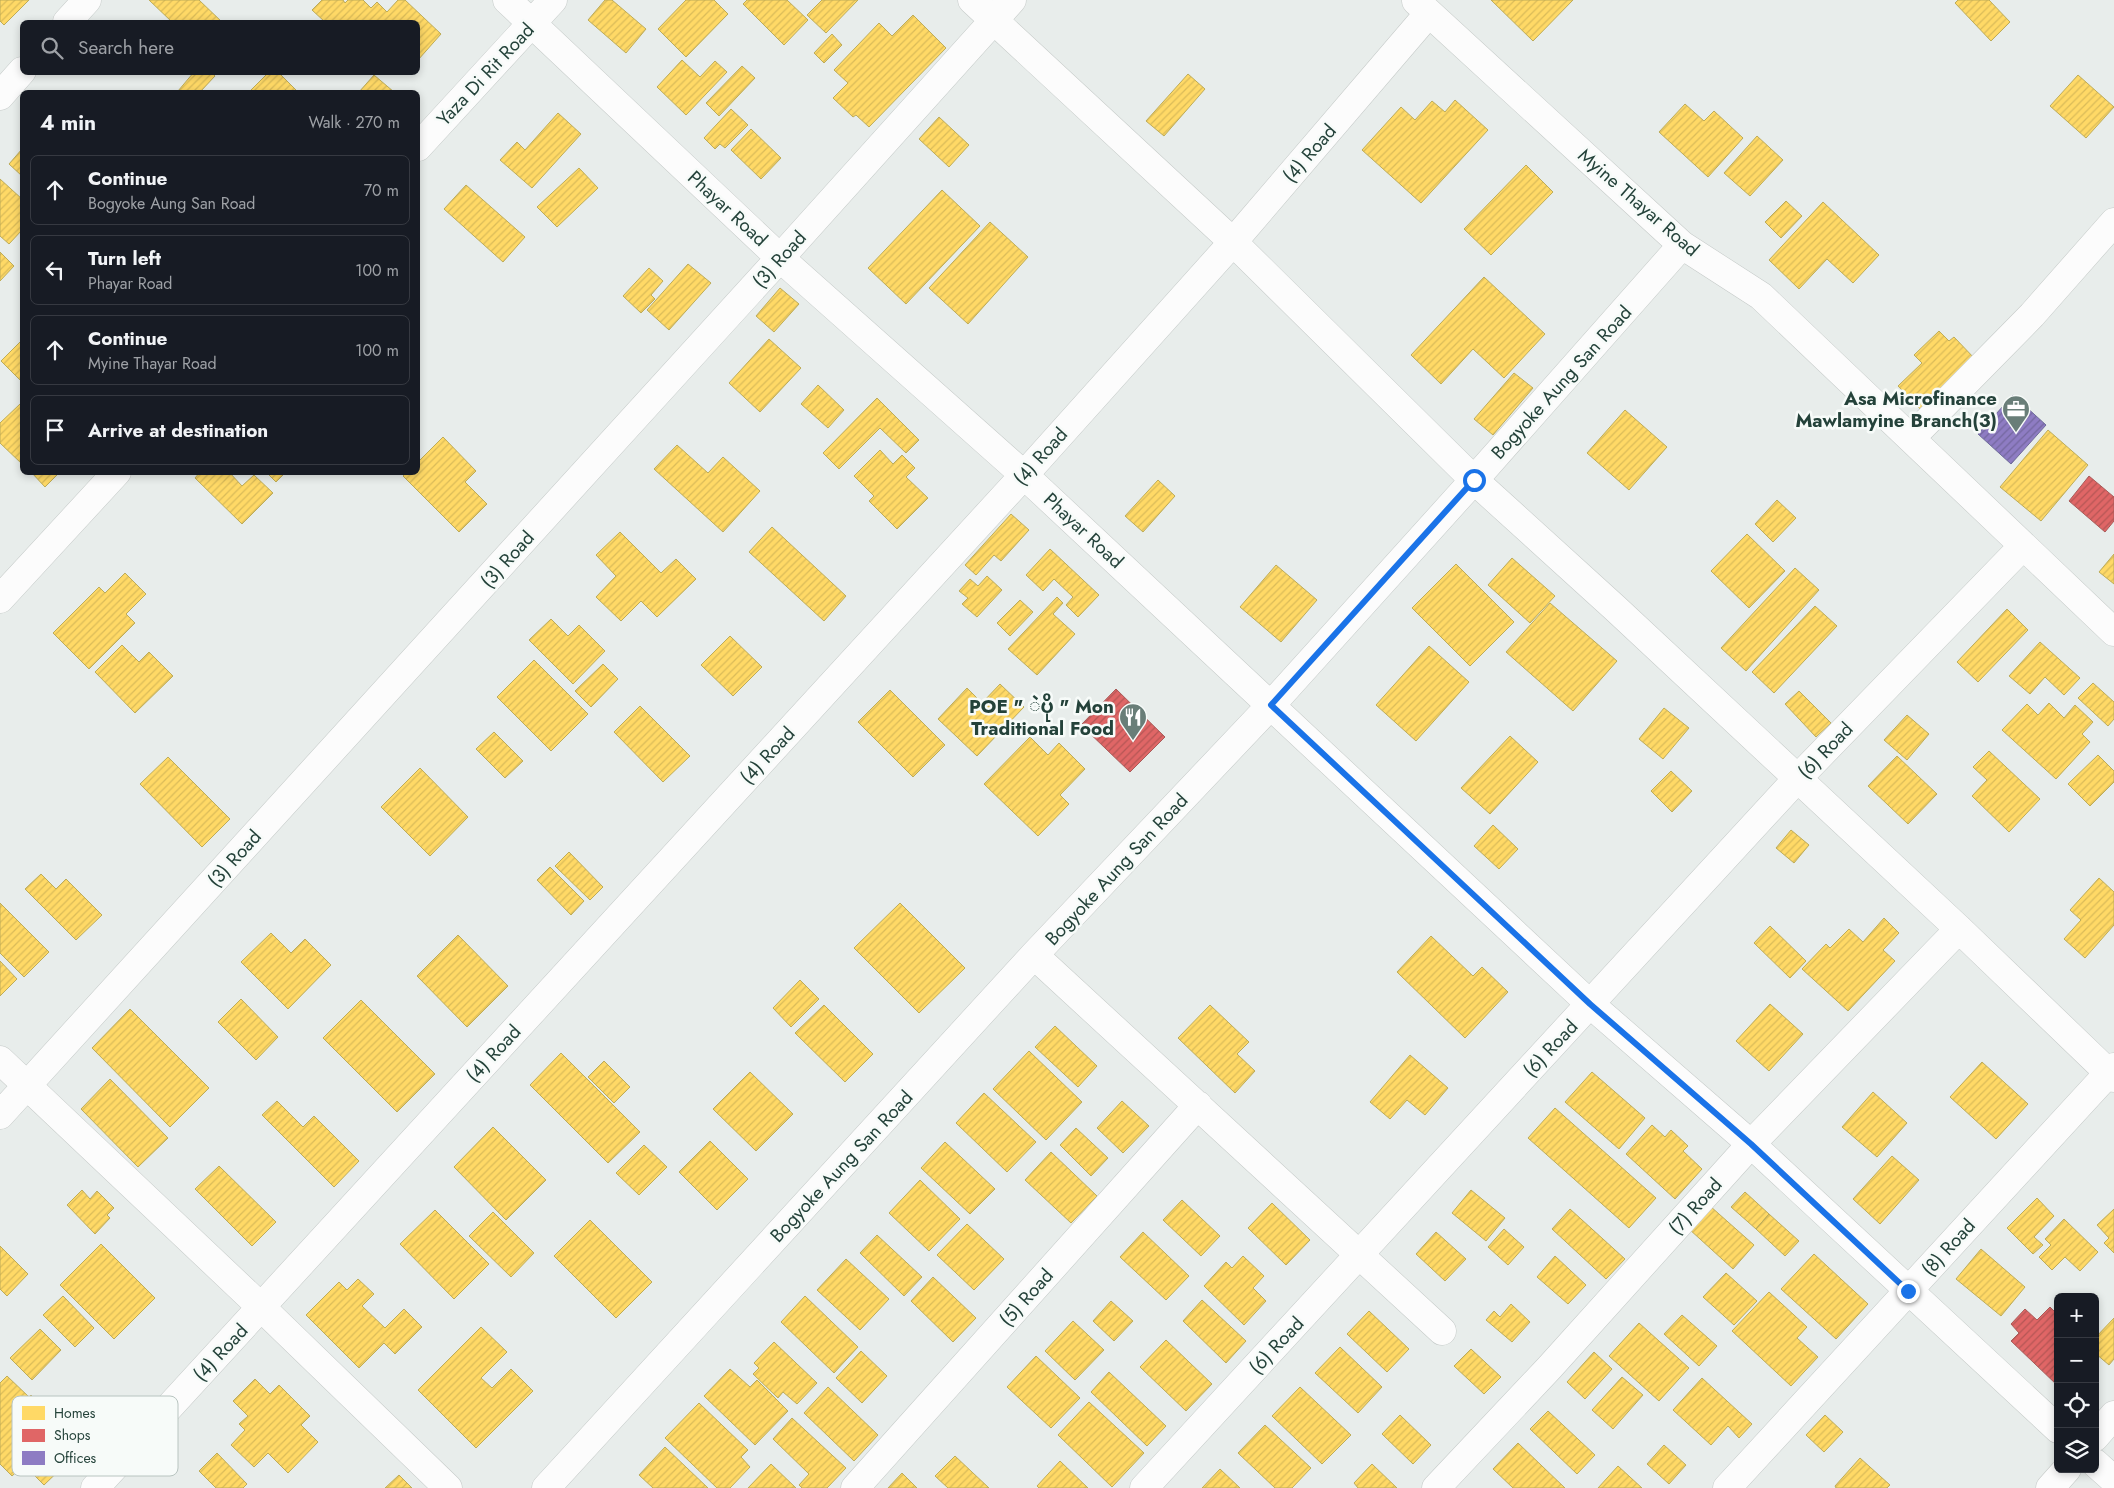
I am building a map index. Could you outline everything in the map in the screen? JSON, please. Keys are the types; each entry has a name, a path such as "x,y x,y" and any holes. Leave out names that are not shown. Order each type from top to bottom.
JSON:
{"street":[{"path":"69,20 87,0"},
{"name":"Phayar Road","path":"507,0 780,258 1024,475 1590,1004"},
{"name":"Yaza Di Rit Road","path":"420,145 553,0"},
{"path":"972,0 1003,10 1233,242 1474,480 1615,608 2112,1073"},
{"name":"(4) Road","path":"178,1398 1024,475 1233,242 1422,6"},
{"name":"Myine Thayar Road","path":"1422,6 1682,245 1761,296 2114,632"},
{"name":"(3) Road","path":"0,1115 780,258 1003,10"},
{"path":"0,96 20,73"},
{"path":"1911,438 2032,315 2114,222"},
{"name":"Bogyoke Aung San Road","path":"546,1488 1034,955 1271,705 1682,245"},
{"path":"0,599 114,475"},
{"name":"(6) Road","path":"1144,1488 1798,779 2023,546"},
{"name":"(7) Road","path":"1436,1488 1550,1367 1751,1144 1959,929"},
{"path":"1034,955 1442,1331"},
{"path":"1590,1004 1751,1144 2057,1428"},
{"path":"0,1060 261,1307 448,1488"},
{"name":"(8) Road","path":"1727,1488 2112,1073"},
{"name":"(5) Road","path":"855,1488 1198,1105"},
{"path":"2099,1432 2114,1415"},
{"path":"2099,1467 2114,1480"},
{"path":"2050,1488 2063,1473"},
{"name":"(4) Road","path":"95,1488 106,1476"}],"building: Homes":[{"path":"0,0 29,0 4,25 0,21"},
{"path":"149,0 199,0 220,20 170,20"},
{"path":"322,0 343,0 345,3 348,0 363,0 371,8 377,2 387,12 398,0 405,0 441,34 420,58 420,20 323,20 312,10"},
{"path":"605,0 612,0 646,29 626,53 588,20"},
{"path":"686,0 714,0 728,14 686,57 658,29"},
{"path":"747,0 787,0 808,20 784,45 743,4"},
{"path":"822,0 858,0 826,33 807,15"},
{"path":"1491,0 1573,0 1533,41"},
{"path":"1958,0 1989,0 2010,22 1991,41 1955,3"},
{"path":"913,15 946,48 869,127 856,115 853,117 833,98 848,83 834,70 879,23 892,36"},
{"path":"832,34 842,45 824,63 814,53"},
{"path":"682,60 700,77 715,61 727,72 686,115 657,87"},
{"path":"742,66 755,78 719,116 706,103"},
{"path":"1188,74 1205,89 1164,136 1146,121"},
{"path":"191,75 215,76 202,90 179,90"},
{"path":"266,75 281,75 296,90 251,90"},
{"path":"374,75 392,90 361,90"},
{"path":"2078,75 2114,107 2086,138 2050,106"},
{"path":"1455,100 1488,130 1421,203 1362,150 1401,107 1415,120 1432,101 1445,112"},
{"path":"1685,104 1704,121 1714,111 1743,138 1708,177 1659,132"},
{"path":"731,109 748,125 725,148 720,144 715,149 704,138"},
{"path":"558,113 581,134 532,188 500,160 517,142 525,150"},
{"path":"939,117 969,145 949,167 919,139"},
{"path":"751,129 781,158 761,179 731,150"},
{"path":"1757,136 1783,160 1750,196 1724,173"},
{"path":"20,151 20,174 9,164"},
{"path":"1526,165 1553,192 1491,255 1464,229"},
{"path":"579,168 598,188 557,227 537,207"},
{"path":"0,179 20,197 20,232 9,244 0,236"},
{"path":"466,185 525,237 503,262 444,209"},
{"path":"942,190 980,226 906,304 868,268"},
{"path":"1786,201 1802,216 1781,238 1765,222"},
{"path":"1823,202 1879,255 1853,283 1827,259 1799,289 1769,260"},
{"path":"990,222 1028,257 968,324 929,288"},
{"path":"0,252 14,266 0,281"},
{"path":"688,264 711,283 669,330 647,310"},
{"path":"649,268 663,281 651,295 655,299 641,313 623,296"},
{"path":"1484,277 1545,334 1504,378 1473,349 1441,384 1411,355"},
{"path":"780,288 799,304 774,332 756,316"},
{"path":"1939,331 1949,341 1954,337 1976,360 1922,411 1898,386 1922,363 1914,355"},
{"path":"769,339 801,368 760,412 729,383"},
{"path":"20,342 20,380 1,361"},
{"path":"1514,373 1533,388 1493,435 1474,419"},
{"path":"818,385 844,410 828,428 801,404"},
{"path":"877,398 919,440 906,453 880,428 839,469 823,453"},
{"path":"20,404 20,462 0,443 0,423"},
{"path":"1625,410 1667,447 1629,490 1587,453"},
{"path":"2048,430 2088,465 2041,521 2000,487"},
{"path":"443,437 476,471 465,482 487,504 459,532 403,476 420,475 420,460"},
{"path":"677,445 708,473 723,457 760,491 723,532 654,469"},
{"path":"880,450 893,464 902,455 915,468 906,477 928,498 897,529 869,501 874,496 854,476"},
{"path":"34,475 57,475 45,487"},
{"path":"198,475 232,475 242,486 254,475 273,493 242,524 195,478"},
{"path":"269,475 283,475 276,482"},
{"path":"1158,480 1175,496 1143,532 1125,516"},
{"path":"1777,500 1796,518 1773,542 1755,524"},
{"path":"1011,514 1029,530 1001,561 994,555 976,575 965,565"},
{"path":"772,527 846,596 824,621 749,552"},
{"path":"620,532 661,573 676,559 696,579 657,617 641,601 621,621 596,597 616,576 596,555"},
{"path":"1747,534 1785,571 1749,608 1711,571"},
{"path":"1050,549 1099,595 1078,617 1066,605 1073,597 1054,579 1043,591 1026,575"},
{"path":"2114,554 2114,584 2099,572"},
{"path":"1512,558 1555,596 1530,623 1488,585"},
{"path":"1456,564 1514,622 1470,666 1412,608"},
{"path":"1276,565 1317,600 1281,642 1240,607"},
{"path":"1795,568 1819,590 1746,671 1721,648"},
{"path":"125,573 146,594 126,614 135,623 89,669 53,633 99,587 105,593"},
{"path":"987,576 1002,590 977,617 962,604 968,598 959,591 970,579 978,586"},
{"path":"1057,597 1063,603 1053,614 1075,634 1037,675 1008,649"},
{"path":"1020,600 1033,612 1010,636 997,623"},
{"path":"1550,603 1617,661 1573,711 1506,652"},
{"path":"1815,606 1837,626 1774,693 1752,672"},
{"path":"2007,609 2028,630 1978,682 1957,662"},
{"path":"551,619 568,636 579,625 605,651 573,684 529,640"},
{"path":"730,636 762,667 733,696 701,665"},
{"path":"2040,642 2080,678 2064,695 2045,677 2030,694 2009,676"},
{"path":"122,645 139,662 149,652 173,676 135,713 95,672"},
{"path":"1429,646 1469,682 1416,741 1376,705"},
{"path":"534,660 588,714 551,751 497,697"},
{"path":"603,664 618,679 591,707 575,691"},
{"path":"2093,683 2114,702 2114,719 2108,726 2078,698"},
{"path":"1000,684 1024,707 977,756 938,719 967,688 982,703"},
{"path":"890,690 945,745 913,777 858,722"},
{"path":"1799,691 1831,723 1816,737 1785,704"},
{"path":"2049,703 2064,718 2075,705 2093,722 2082,734 2090,742 2056,779 2002,730 2027,704 2038,715"},
{"path":"640,706 690,756 663,782 614,732"},
{"path":"1664,708 1689,728 1663,759 1639,739"},
{"path":"1907,715 1929,734 1907,760 1884,740"},
{"path":"494,732 523,761 505,778 476,749"},
{"path":"1510,736 1538,762 1490,814 1461,788"},
{"path":"1030,737 1048,755 1059,743 1085,769 1060,795 1069,804 1038,836 984,784"},
{"path":"1989,751 2040,799 2009,832 1972,796 1987,780 1973,767"},
{"path":"2098,755 2114,771 2114,782 2090,806 2068,784"},
{"path":"1897,756 1937,794 1908,824 1868,786"},
{"path":"168,757 230,819 202,847 140,784"},
{"path":"420,768 468,817 430,856 381,807"},
{"path":"1671,771 1692,791 1672,812 1651,791"},
{"path":"1493,825 1518,849 1499,869 1474,846"},
{"path":"1791,830 1809,845 1794,863 1776,848"},
{"path":"569,852 603,887 590,900 555,866"},
{"path":"550,867 584,901 571,915 537,880"},
{"path":"41,874 56,889 66,879 102,915 76,940 25,889"},
{"path":"2099,878 2114,892 2114,925 2085,958 2064,939 2081,920 2070,910"},
{"path":"0,903 49,952 24,977 0,953"},
{"path":"900,903 965,968 919,1013 854,948"},
{"path":"1884,918 1899,933 1883,950 1895,961 1848,1011 1802,969 1826,944 1830,948 1849,929 1863,942"},
{"path":"1770,926 1806,961 1790,978 1754,943"},
{"path":"271,933 291,953 305,939 331,965 288,1009 241,962"},
{"path":"458,935 508,986 467,1027 417,976"},
{"path":"1431,936 1473,976 1482,967 1508,992 1465,1038 1397,972"},
{"path":"0,961 17,979 0,996"},
{"path":"800,980 819,999 791,1027 773,1008"},
{"path":"241,999 278,1037 256,1060 218,1022"},
{"path":"361,1000 435,1074 397,1112 323,1038"},
{"path":"1770,1004 1803,1034 1769,1071 1736,1041"},
{"path":"824,1005 873,1054 845,1082 795,1033"},
{"path":"1210,1005 1249,1042 1237,1054 1255,1071 1235,1093 1178,1038"},
{"path":"130,1009 209,1088 170,1127 92,1048"},
{"path":"1055,1026 1097,1066 1078,1087 1035,1047"},
{"path":"1029,1051 1082,1102 1046,1140 993,1089"},
{"path":"561,1053 640,1132 608,1163 530,1085"},
{"path":"1410,1055 1448,1088 1425,1115 1407,1100 1390,1119 1370,1102"},
{"path":"604,1061 630,1087 614,1103 588,1077"},
{"path":"1982,1062 2028,1104 1996,1139 1950,1097"},
{"path":"750,1072 793,1114 756,1151 713,1109"},
{"path":"1592,1072 1645,1118 1619,1149 1565,1102"},
{"path":"110,1079 168,1138 138,1167 81,1109"},
{"path":"1873,1092 1907,1123 1877,1157 1842,1127"},
{"path":"984,1093 1036,1142 1007,1172 956,1123"},
{"path":"277,1101 303,1127 314,1116 359,1161 334,1187 262,1115"},
{"path":"1122,1101 1149,1126 1123,1153 1097,1128"},
{"path":"1555,1108 1656,1198 1629,1228 1528,1138"},
{"path":"1652,1125 1665,1137 1671,1130 1688,1146 1683,1151 1702,1169 1675,1199 1626,1154"},
{"path":"493,1127 546,1180 506,1220 454,1167"},
{"path":"1076,1128 1108,1158 1091,1176 1060,1145"},
{"path":"710,1141 748,1179 717,1210 679,1172"},
{"path":"945,1142 995,1189 970,1214 921,1168"},
{"path":"644,1145 667,1167 639,1195 616,1173"},
{"path":"1051,1152 1097,1196 1071,1223 1025,1180"},
{"path":"1892,1156 1919,1180 1880,1224 1853,1199"},
{"path":"219,1166 276,1222 252,1246 195,1189"},
{"path":"920,1180 960,1219 929,1251 889,1213"},
{"path":"82,1190 90,1199 97,1191 114,1208 107,1215 110,1218 95,1234 67,1205"},
{"path":"1471,1190 1505,1218 1486,1241 1452,1213"},
{"path":"1745,1192 1769,1214 1756,1229 1731,1207"},
{"path":"2037,1198 2054,1216 2034,1237 2043,1245 2033,1254 2007,1228"},
{"path":"1182,1200 1220,1236 1201,1256 1163,1220"},
{"path":"1272,1203 1310,1240 1286,1265 1248,1228"},
{"path":"1710,1206 1754,1245 1733,1269 1689,1229"},
{"path":"1570,1209 1625,1259 1606,1279 1552,1229"},
{"path":"2114,1209 2114,1253 2104,1243 2109,1238 2097,1225"},
{"path":"435,1210 489,1264 454,1299 400,1244"},
{"path":"493,1212 534,1253 511,1277 469,1236"},
{"path":"1769,1214 1799,1241 1785,1256 1756,1229"},
{"path":"2064,1219 2098,1252 2080,1271 2065,1257 2052,1270 2039,1257 2051,1245 2045,1239"},
{"path":"590,1220 652,1282 616,1318 554,1256"},
{"path":"967,1224 1004,1259 974,1290 937,1255"},
{"path":"1504,1229 1524,1247 1508,1265 1488,1247"},
{"path":"1143,1232 1189,1276 1166,1300 1120,1257"},
{"path":"1436,1232 1466,1259 1445,1281 1416,1254"},
{"path":"877,1235 922,1277 904,1296 860,1253"},
{"path":"101,1244 155,1298 114,1339 60,1285"},
{"path":"0,1246 28,1274 7,1296 0,1289"},
{"path":"1981,1249 2025,1287 2001,1316 1956,1279"},
{"path":"1814,1254 1868,1304 1836,1339 1781,1289"},
{"path":"1243,1256 1264,1276 1253,1288 1266,1301 1244,1325 1204,1286 1226,1262 1232,1268"},
{"path":"1555,1256 1586,1285 1568,1304 1537,1277"},
{"path":"846,1259 889,1299 860,1330 817,1290"},
{"path":"1726,1273 1757,1301 1734,1325 1703,1297"},
{"path":"933,1277 976,1318 953,1342 911,1301"},
{"path":"358,1279 374,1294 362,1306 385,1328 404,1309 422,1327 395,1354 384,1343 359,1368 306,1315 339,1282 347,1290"},
{"path":"1769,1292 1807,1327 1797,1338 1818,1357 1791,1386 1732,1331"},
{"path":"63,1296 94,1328 75,1347 43,1315"},
{"path":"805,1296 858,1347 834,1373 781,1322"},
{"path":"1202,1300 1246,1341 1226,1363 1183,1321"},
{"path":"1111,1301 1133,1321 1114,1341 1093,1321"},
{"path":"1511,1304 1530,1322 1512,1342 1486,1320 1494,1311 1500,1317"},
{"path":"1369,1311 1409,1349 1387,1372 1347,1334"},
{"path":"1682,1315 1717,1346 1699,1366 1664,1334"},
{"path":"2114,1318 2114,1359 2109,1365 2099,1356 2099,1334"},
{"path":"1073,1321 1104,1350 1075,1380 1045,1351"},
{"path":"1639,1323 1689,1368 1659,1401 1609,1356"},
{"path":"481,1327 507,1352 481,1378 492,1388 511,1369 533,1391 476,1448 418,1390"},
{"path":"40,1329 61,1350 32,1380 10,1358"},
{"path":"1166,1340 1212,1384 1186,1411 1140,1367"},
{"path":"774,1342 817,1383 797,1404 783,1392 778,1398 753,1374 759,1368 754,1363"},
{"path":"1340,1347 1382,1387 1358,1413 1315,1373"},
{"path":"1471,1349 1501,1377 1484,1394 1454,1366"},
{"path":"861,1351 887,1376 862,1403 836,1378"},
{"path":"1594,1352 1612,1369 1585,1399 1567,1382"},
{"path":"1036,1356 1080,1398 1051,1428 1007,1387"},
{"path":"730,1369 750,1387 757,1380 788,1411 755,1445 704,1396"},
{"path":"1109,1372 1166,1426 1147,1446 1091,1392"},
{"path":"7,1376 28,1396 12,1396 12,1476 0,1464 0,1383"},
{"path":"1622,1377 1643,1395 1613,1429 1592,1410"},
{"path":"1702,1378 1752,1424 1739,1438 1728,1426 1711,1445 1673,1410"},
{"path":"255,1379 270,1394 279,1385 310,1416 301,1425 318,1442 288,1473 268,1453 254,1467 231,1445 245,1430 239,1424 248,1416 233,1401"},
{"path":"828,1387 878,1435 854,1461 804,1413"},
{"path":"1300,1387 1351,1435 1322,1464 1272,1416"},
{"path":"1089,1402 1144,1453 1112,1487 1058,1435"},
{"path":"699,1403 748,1450 741,1457 750,1467 730,1488 717,1488 665,1438"},
{"path":"1548,1411 1595,1455 1577,1474 1530,1429"},
{"path":"1400,1415 1431,1445 1413,1464 1382,1434"},
{"path":"1825,1415 1843,1432 1824,1452 1806,1435"},
{"path":"792,1418 846,1468 827,1488 802,1488 799,1485 809,1474 773,1439"},
{"path":"1265,1425 1311,1468 1292,1488 1275,1488 1238,1453"},
{"path":"1518,1443 1565,1488 1513,1488 1493,1469"},
{"path":"1664,1445 1686,1465 1669,1484 1647,1464"},
{"path":"665,1447 708,1488 653,1488 639,1475"},
{"path":"217,1453 247,1484 243,1488 216,1488 199,1471"},
{"path":"955,1456 989,1488 948,1488 935,1476"},
{"path":"1860,1458 1890,1485 1887,1488 1836,1488 1835,1486"},
{"path":"1060,1461 1088,1488 1039,1488 1037,1486"},
{"path":"771,1464 796,1488 748,1488"},
{"path":"1372,1464 1397,1488 1358,1488 1354,1483"},
{"path":"1618,1466 1642,1488 1598,1488"},
{"path":"1220,1469 1240,1488 1202,1488"},
{"path":"902,1473 917,1488 888,1488"},
{"path":"399,1475 412,1488 385,1488"},
{"path":"35,1476 53,1476 44,1485"}],"building: Shops":[{"path":"2089,476 2114,497 2114,521 2105,532 2069,501"},
{"path":"1116,689 1165,737 1130,772 1081,725"},
{"path":"2050,1307 2054,1311 2054,1382 2011,1341 2019,1333 2011,1324 2025,1309 2037,1320"}],"building: Offices":[{"path":"2013,395 2046,425 2011,464 1978,434"}],"place":[{"name":"Asa Microfinance Mawlamyine Branch(3)","path":"2016,433"},
{"name":"POE \" ဲပို \" Mon Traditional Food","path":"1133,741"}],"route":[{"path":"1474,480 1271,705 1590,1004 1751,1144 1908,1291"}]}
